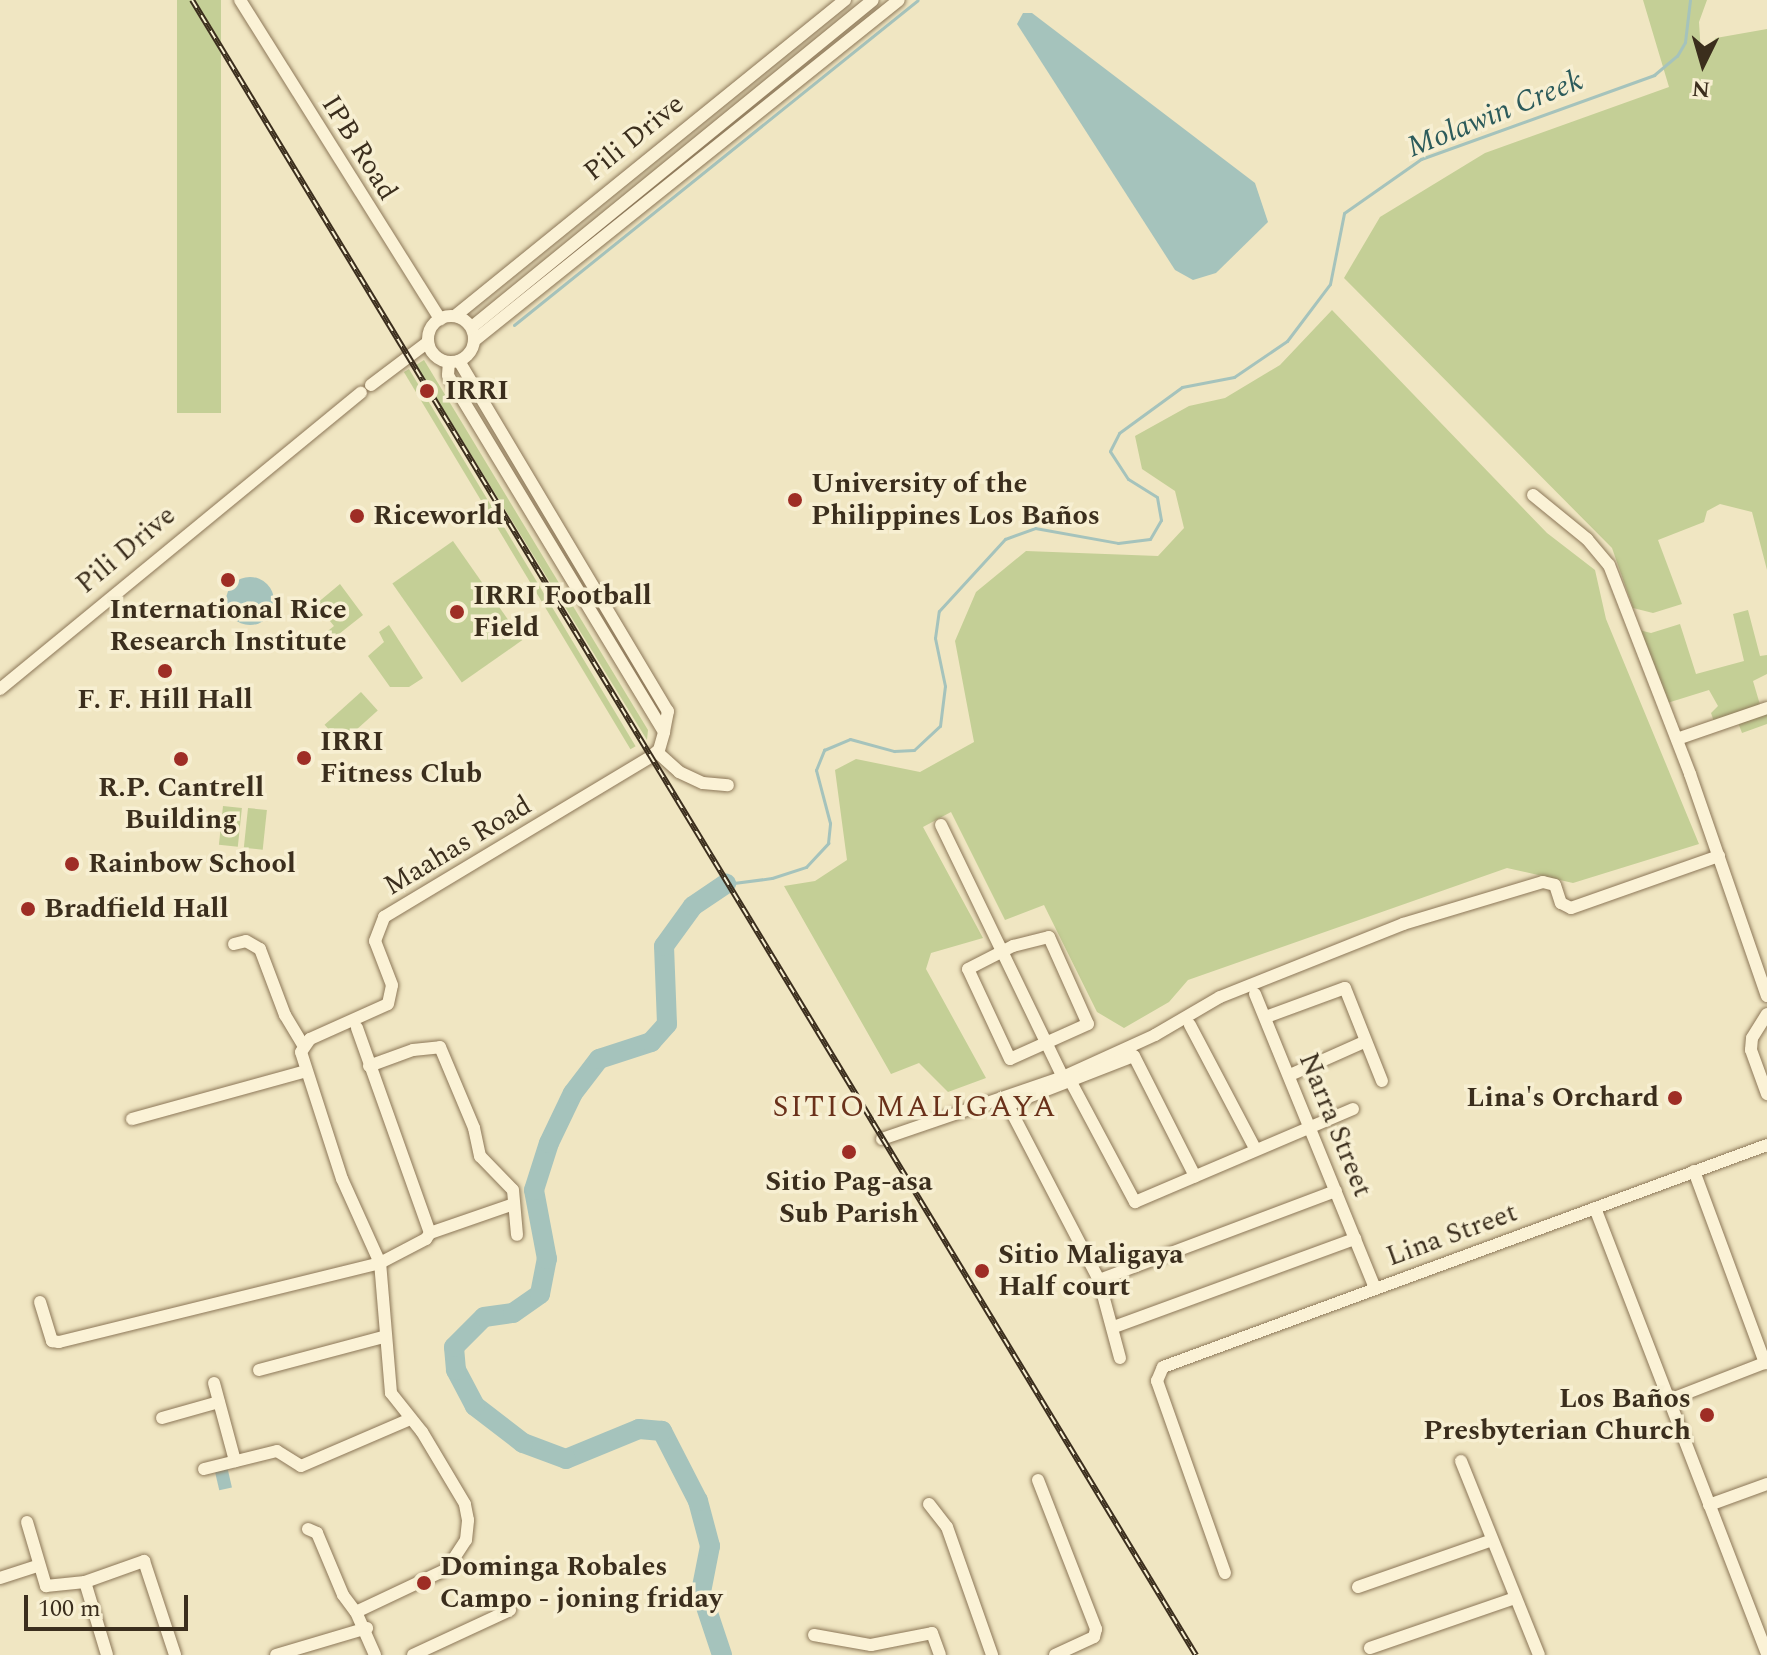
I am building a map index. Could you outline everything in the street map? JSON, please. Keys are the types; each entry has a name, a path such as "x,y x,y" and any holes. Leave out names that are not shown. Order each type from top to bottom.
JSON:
{"street":[{"name":"IPB Road","path":"240,0 440,319"},
{"name":"Pili Drive","path":"455,316 845,0"},
{"path":"728,785 703,783 679,772 657,752 664,732 448,375 473,334 873,0"},
{"path":"473,334 899,0"},
{"path":"454,361 437,357 428,342 430,329 440,319 455,316 473,334"},
{"name":"Pili Drive","path":"0,689 366,388 428,342"},
{"path":"1533,495 1587,539 1609,565 1677,739 1767,996"},
{"path":"1677,739 1767,708"},
{"name":"Maahas Road","path":"303,1045 388,1004 392,985 375,941 384,917 657,752"},
{"path":"941,825 1067,1080 1135,1202 1353,1109"},
{"path":"1120,1358 1099,1280 1008,1105 1067,1080 1165,1030 1220,997 1403,924 1543,882 1555,885 1561,903 1571,908 1719,856"},
{"path":"1049,937 1088,1024 1048,1042 1010,1059 968,969 1002,951 1049,937"},
{"path":"234,944 256,943 260,949 285,1015 303,1045 306,1071 342,1179 380,1263 383,1337 391,1393 465,1504 466,1540 447,1569 356,1612"},
{"path":"1266,1017 1345,988 1382,1081"},
{"name":"Narra Street","path":"1255,994 1375,1288"},
{"path":"1767,1014 1751,1050 1764,1078 1767,1094"},
{"path":"1190,1025 1256,1150"},
{"path":"357,1028 430,1233"},
{"path":"1290,1075 1364,1042"},
{"path":"369,1066 413,1050 440,1047 474,1128 480,1156 513,1190 511,1205 517,1235"},
{"path":"882,1139 1134,1056 1195,1176"},
{"path":"132,1119 306,1071"},
{"name":"Lina Street","path":"1225,1573 1157,1374 1163,1367 1767,1145"},
{"path":"1669,1400 1766,1363 1694,1171"},
{"path":"1099,1280 1336,1191"},
{"path":"40,1302 52,1341 59,1342 380,1263 430,1233 511,1205"},
{"path":"1595,1208 1767,1653"},
{"path":"1114,1327 1355,1239"},
{"path":"259,1370 383,1337"},
{"path":"214,1383 235,1461"},
{"path":"162,1418 219,1402"},
{"path":"204,1469 277,1451 301,1466 410,1419"},
{"path":"1461,1461 1539,1655"},
{"path":"1038,1480 1096,1629 1094,1637 1055,1655"},
{"path":"1709,1505 1767,1484"},
{"path":"929,1504 947,1527 992,1655"},
{"path":"27,1522 37,1566 46,1586 85,1582 144,1561 175,1655"},
{"path":"308,1529 317,1533 343,1595 367,1628 375,1655"},
{"path":"1358,1587 1492,1540"},
{"path":"0,1578 37,1566"},
{"path":"85,1582 107,1655"},
{"path":"1370,1648 1515,1598"},
{"path":"413,1655 510,1610"},
{"path":"276,1655 367,1628"},
{"path":"814,1635 871,1645 932,1633 940,1655"}],"green space":[{"path":"177,0 221,0 221,413 177,413"},
{"path":"1643,0 1707,0 1699,22 1701,54 1716,38 1767,29 1767,570 1752,512 1720,504 1707,511 1704,522 1658,540 1682,604 1653,613 1633,608 1612,548 1344,278 1380,217 1485,153 1669,87"},
{"path":"1332,310 1547,533 1595,570 1606,619 1699,844 1573,883 1507,868 1188,980 1169,1002 1124,1028 1097,1012 1044,905 1005,920 951,812 923,827 983,938 931,953 926,969 986,1078 948,1092 919,1063 891,1074 784,886 815,881 847,860 835,770 856,759 920,772 974,742 955,641 976,592 1026,551 1158,556 1184,528 1175,491 1142,469 1135,436 1189,406 1225,398 1280,365"},
{"path":"424,360 648,730 647,740 416,365"},
{"path":"409,369 636,746 630,749 404,372"},
{"name":"IRRI Football Field","path":"453,541 522,640 462,683 392,583"},
{"path":"340,584 363,615 320,649 314,642 334,626 316,604"},
{"path":"1748,610 1760,656 1767,655 1767,674 1753,681 1761,708 1767,707 1767,724 1742,733 1737,720 1716,727 1711,713 1718,706 1709,690 1664,704 1635,629 1651,633 1680,624 1696,674 1744,661 1733,614"},
{"path":"389,625 423,678 409,687 390,687 368,656 384,642 379,632"},
{"path":"361,692 378,711 341,743 325,725"},
{"path":"223,806 242,808 238,847 219,845"},
{"path":"248,808 267,810 263,850 244,848"},
{"name":"Sitio Maligaya Half court","path":"982,1261 989,1264 992,1271 989,1278 982,1281 975,1278 972,1271 975,1264"}],"water":[{"path":"1023,13 1032,13 1255,183 1268,222 1216,273 1193,280 1175,270 1017,24"},
{"path":"250,577 267,584 274,601 267,618 250,625 233,618 226,601 233,584"},
{"path":"227,1466 232,1487 219,1490 214,1469"}],"waterway":[{"path":"514,325 918,0"},
{"name":"Molawin Creek","path":"726,884 772,878 806,867 828,843 830,823 816,770 824,750 850,739 894,751 914,750 940,726 945,686 935,638 939,611 1005,539 1035,528 1118,543 1150,539 1161,520 1157,497 1128,479 1110,451 1119,433 1182,387 1234,377 1287,341 1330,284 1344,213 1421,159 1654,75 1677,56 1685,42 1690,0"},
{"path":"722,1655 701,1592 710,1546 698,1501 662,1431 639,1429 566,1459 523,1443 475,1406 456,1370 454,1347 484,1317 513,1313 540,1294 547,1259 534,1190 549,1143 573,1093 599,1059 651,1042 667,1024 664,946 693,906 726,884"}],"railway":[{"path":"192,0 1196,1655"}],"place":[{"name":"IRRI","path":"427,391"},
{"name":"University of the Philippines Los Baños","path":"795,500"},
{"name":"Riceworld","path":"357,516"},
{"name":"International Rice Research Institute","path":"228,580"},
{"name":"IRRI Football Field","path":"457,612"},
{"name":"F. F. Hill Hall","path":"165,671"},
{"name":"IRRI Fitness Club","path":"304,758"},
{"name":"R.P. Cantrell Building","path":"181,759"},
{"name":"Rainbow School","path":"72,864"},
{"name":"Bradfield Hall","path":"28,909"},
{"name":"Lina's Orchard","path":"1675,1098"},
{"name":"Sitio Pag-asa Sub Parish","path":"849,1152"},
{"name":"Sitio Maligaya Half court","path":"982,1271"},
{"name":"Los Baños Presbyterian Church","path":"1707,1415"},
{"name":"Dominga Robales Campo - joning friday","path":"424,1583"}],"district":[{"name":"SITIO MALIGAYA","path":"915,1107"}]}
